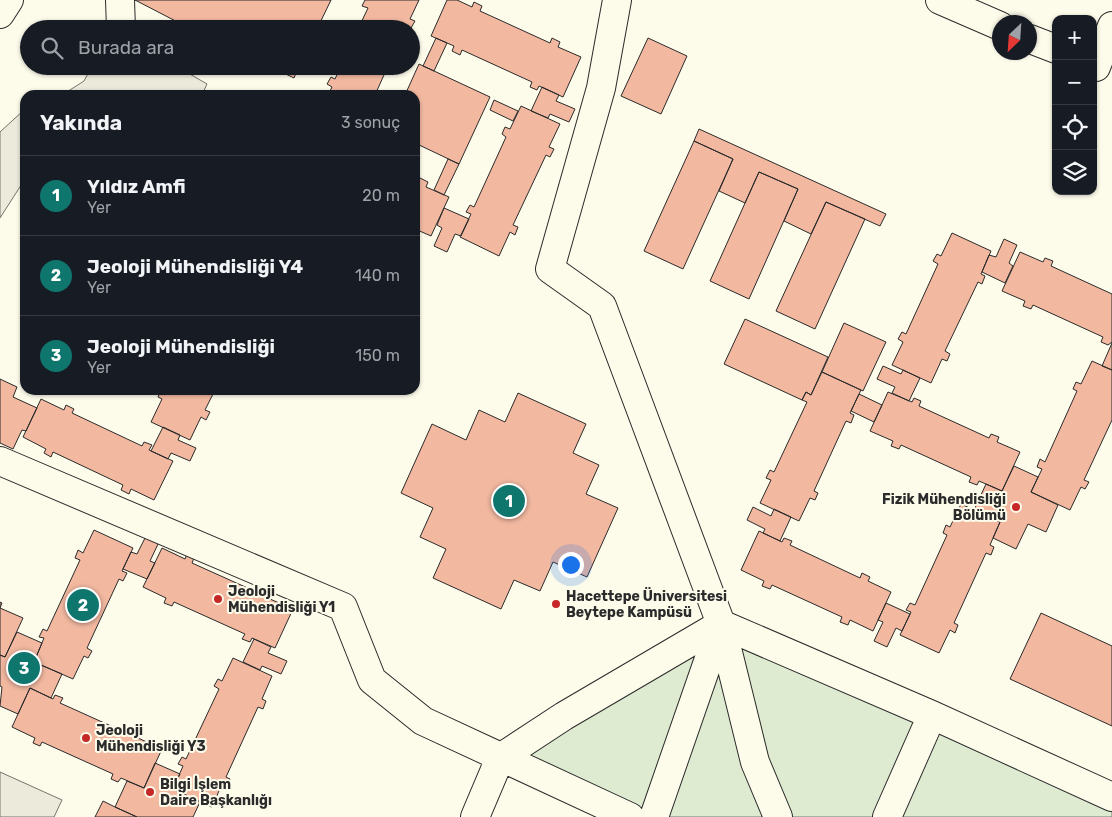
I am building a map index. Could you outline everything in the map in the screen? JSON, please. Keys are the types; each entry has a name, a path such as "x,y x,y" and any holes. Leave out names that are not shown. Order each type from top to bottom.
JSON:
{"street":[{"path":"0,14 9,0"},
{"path":"120,0 121,20"},
{"path":"618,0 601,88 550,269 602,306 721,624 755,762 778,817"},
{"path":"940,0 992,23"},
{"path":"1101,69 1112,26"},
{"path":"1037,42 1052,47"},
{"path":"0,461 343,607 372,680 422,721 630,817"},
{"path":"721,624 932,715 1112,797"},
{"path":"475,817 500,758 564,716 721,624"},
{"path":"654,817 721,624"},
{"path":"887,817 932,715"}],"green space":[{"path":"741,640 1106,807 1112,811 1112,817 662,817 523,756 702,645"}],"shaded area":[{"path":"87,75 192,75 207,84 204,90 70,90 84,81"},
{"path":"20,114 20,187 0,218 0,132"},
{"path":"0,772 62,800 54,817 0,817"}],"building":[{"path":"135,0 331,0 321,20 174,20"},
{"path":"365,0 419,0 410,19 412,20 362,20 368,8 362,6"},
{"path":"447,0 457,0 472,7 474,2 482,6 480,11 550,43 552,38 560,42 558,47 581,57 563,97 539,86 537,90 530,87 532,82 462,50 460,55 452,51 454,46 431,36"},
{"path":"436,38 447,43 434,71 423,66"},
{"path":"648,38 687,56 661,114 621,96"},
{"path":"420,64 490,97 459,164 420,145 420,90 407,90 414,75 420,75"},
{"path":"337,75 384,75 377,90 330,90 332,87 327,84 331,77 335,79"},
{"path":"542,87 559,95 556,101 575,109 569,122 550,114 548,118 531,111"},
{"path":"494,100 518,111 513,121 490,110"},
{"path":"521,106 560,124 549,147 554,149 550,157 546,155 513,225 518,227 515,235 510,232 499,256 460,237 471,214 466,212 470,205 474,207 506,137 502,134 505,127 510,129"},
{"path":"699,129 886,214 880,226 826,202 811,234 784,221 798,189 759,172 745,203 719,191 733,159 694,141"},
{"path":"694,141 733,159 683,269 644,251"},
{"path":"448,159 459,164 444,195 434,190"},
{"path":"759,172 798,189 749,299 710,281"},
{"path":"420,178 428,182 426,187 449,197 431,236 420,231"},
{"path":"826,202 865,219 815,329 776,311"},
{"path":"444,208 469,219 461,236 455,234 447,252 434,246 442,228 437,225"},
{"path":"952,233 991,251 981,274 985,276 982,284 978,282 945,351 950,354 947,361 942,359 931,383 892,365 903,342 898,339 902,332 906,334 938,264 933,261 937,254 941,256"},
{"path":"1004,239 1017,245 1009,263 1013,266 1005,283 982,272 989,255 996,257"},
{"path":"1020,252 1043,262 1045,258 1053,261 1051,266 1112,294 1112,342 1108,345 1101,342 1103,337 1033,305 1031,309 1023,306 1025,301 1002,291"},
{"path":"745,319 828,357 811,395 806,392 802,400 724,364"},
{"path":"844,323 886,342 863,391 822,372"},
{"path":"1112,343 1112,370 1102,366"},
{"path":"1092,361 1112,370 1112,420 1084,480 1089,482 1085,489 1081,487 1070,510 1031,492 1042,469 1037,467 1040,459 1045,462 1077,391 1073,389 1076,382 1081,384"},
{"path":"883,366 901,374 903,370 920,378 909,401 892,393 895,387 877,379"},
{"path":"822,372 861,390 850,413 854,415 851,423 846,421 814,491 818,493 815,500 810,498 799,521 760,503 771,480 766,478 770,470 774,472 807,402 802,400 806,392 811,395"},
{"path":"0,379 17,387 13,397 37,408 26,431 22,430 13,449 0,443"},
{"path":"888,392 912,402 914,398 921,401 919,406 989,438 991,434 999,437 997,442 1020,452 1002,491 979,481 977,485 969,482 971,477 901,445 899,449 891,446 893,441 870,431"},
{"path":"518,393 586,424 573,453 599,465 586,494 618,508 587,577 553,562 540,591 514,580 501,609 433,578 446,549 420,537 433,508 401,493 432,424 466,440 479,410 505,422"},
{"path":"859,394 882,405 874,422 851,411"},
{"path":"159,395 212,395 205,410 210,412 206,420 201,417 190,440 151,422 162,399 158,397"},
{"path":"41,399 64,410 66,405 74,409 72,413 142,446 144,442 152,445 149,450 173,461 154,500 131,489 129,494 121,490 123,485 53,452 51,457 44,453 46,449 23,437"},
{"path":"163,427 180,435 178,440 196,448 190,461 171,453 168,459 151,451"},
{"name":"Fizik Mühendisliği Bölümü","path":"1014,466 1038,477 1031,492 1058,505 1046,532 1028,524 1016,549 993,538 1000,522 974,510 986,484 1002,491"},
{"path":"961,504 1000,522 990,545 994,547 991,555 986,553 954,623 958,625 955,633 950,630 939,653 900,635 911,612 906,610 910,603 915,605 947,535 943,533 946,525 950,527"},
{"path":"753,507 771,516 774,509 791,517 780,541 763,533 765,529 747,520"},
{"path":"94,530 133,548 122,571 127,573 123,581 119,579 87,648 92,651 88,658 84,656 73,679 34,662 44,638 39,637 43,629 47,631 80,560 75,558 78,550 83,553"},
{"path":"759,531 782,542 784,538 792,541 790,545 860,578 862,573 870,577 868,581 891,592 873,631 850,620 848,625 840,622 842,617 772,585 770,589 762,586 764,581 741,570"},
{"path":"146,536 159,542 150,561 155,563 147,579 123,569 131,552 137,554"},
{"name":"Jeoloji Mühendisliği Y1","path":"162,548 185,559 187,554 194,558 192,563 263,595 265,590 272,594 270,599 293,609 275,648 252,638 250,642 242,639 245,634 174,602 172,606 164,603 166,598 143,587"},
{"path":"886,603 910,614 902,631 896,628 887,647 874,641 883,622 878,620"},
{"path":"0,608 23,618 5,657 0,655"},
{"path":"1041,613 1112,646 1112,726 1010,679"},
{"path":"17,632 42,643 34,662 62,674 51,698 30,688 18,714 0,706 2,687 0,686 0,655 5,657"},
{"path":"254,639 271,647 268,653 287,661 281,674 262,666 260,670 243,662"},
{"path":"233,658 272,676 262,699 266,701 263,709 258,707 226,777 230,779 227,786 222,784 212,807 173,789 183,766 178,764 182,757 186,759 219,689 214,686 218,679 222,681"},
{"name":"Jeoloji Mühendisliği Y3","path":"30,688 53,699 55,695 63,698 60,703 131,735 133,730 140,734 138,738 162,749 144,788 121,778 118,782 111,779 113,774 42,742 40,746 33,743 35,738 12,727"},
{"name":"Bilgi İşlem Daire Başkanlığı","path":"155,763 180,774 173,789 200,802 193,817 137,817 115,807 127,781 144,788"},
{"path":"103,801 115,807 137,817 95,817"}],"place":[{"name":"Yıldız Amfi","path":"509,501"},
{"name":"Fizik Mühendisliği Bölümü","path":"1016,507"},
{"name":"Jeoloji Mühendisliği Y1","path":"218,599"},
{"name":"Hacettepe Üniversitesi Beytepe Kampüsü","path":"556,604"},
{"name":"Jeoloji Mühendisliği Y4","path":"83,605"},
{"name":"Jeoloji Mühendisliği","path":"24,668"},
{"name":"Jeoloji Mühendisliği Y3","path":"86,738"},
{"name":"Bilgi İşlem Daire Başkanlığı","path":"150,792"}]}
